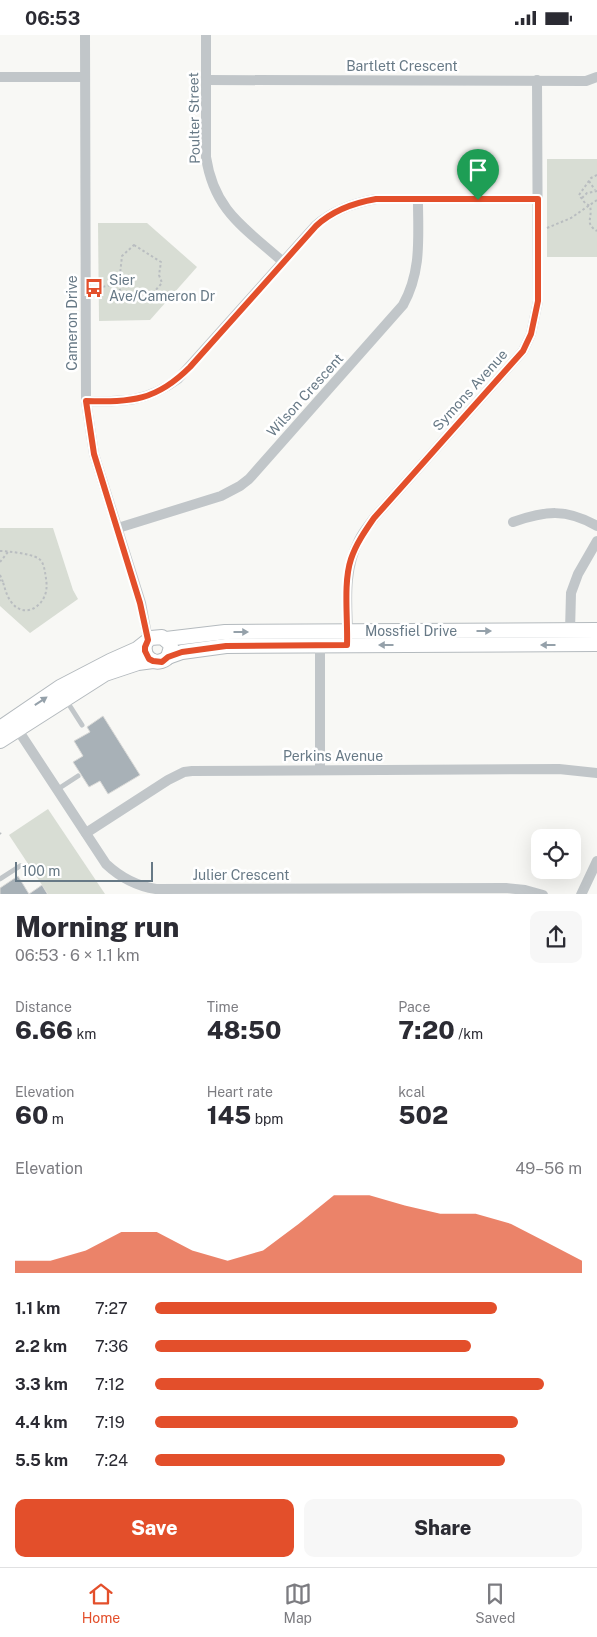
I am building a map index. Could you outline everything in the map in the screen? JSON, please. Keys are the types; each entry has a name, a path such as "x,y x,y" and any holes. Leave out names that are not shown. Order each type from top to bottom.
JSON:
{"street":[{"name":"Cameron Drive","path":"85,35 86,401 94,454 140,603 147,641"},
{"name":"Poulter Street","path":"206,35 206,157 208,173 221,204 282,261"},
{"path":"0,77 85,77"},
{"name":"Bartlett Crescent","path":"207,80 586,81 597,77"},
{"name":"Symons Avenue","path":"347,638 348,576 350,561 359,539 374,518 523,351 531,334 538,301 537,80"},
{"path":"86,401 139,399 165,388 178,379 282,261 316,226 338,210 357,202 376,199 538,199"},
{"name":"Wilson Crescent","path":"118,528 221,496 249,479 403,305 413,285 418,262 418,200"},
{"path":"513,522 542,513 564,513 582,517 597,525"},
{"path":"571,638 572,593 578,574 597,541"},
{"name":"Cameron Drive","path":"140,603 155,632 164,638"},
{"name":"Mossfiel Drive","path":"571,638 597,631"},
{"name":"Mossfiel Drive","path":"164,638 225,632 320,639"},
{"path":"0,741 10,726 60,687 136,649 154,636 164,638 171,647 168,657 162,662 138,663 105,674 66,699 10,726"},
{"name":"Mossfiel Drive","path":"168,657 192,650 226,646 347,638 571,638 597,644"},
{"path":"320,639 320,770"},
{"path":"147,641 145,647 146,655 153,661"},
{"name":"Julier Crescent","path":"10,726 58,789 106,864 119,875 135,884 156,889 200,892 319,892 506,888 538,894"},
{"name":"Perkins Avenue","path":"86,833 168,780 184,773 204,770 559,769 597,773"},
{"path":"581,894 597,861"}],"lane":[{"path":"66,699 82,725"},
{"path":"58,789 78,776"},
{"path":"0,879 20,866"}],"path":[{"path":"597,175 591,178 580,193 591,210 590,226 597,231"},
{"path":"582,198 587,193 596,191 589,181"},
{"path":"538,231 571,218 597,200"},
{"path":"134,245 161,263 160,275 162,283 155,292 121,297 119,283 122,256 134,245"},
{"path":"98,289 132,280"},
{"path":"0,551 36,557 40,560 45,569 46,592 43,599 36,607 23,611 12,603 0,575"},
{"path":"0,562 8,551"}],"shaded area":[{"path":"547,159 597,159 597,257 547,257"},
{"path":"98,223 147,223 197,267 150,320 99,321"},
{"path":"0,528 53,528 73,590 78,599 30,633 0,606"},
{"path":"48,809 105,894 48,894 9,835"}],"building":[{"path":"103,716 140,775 108,794 100,781 89,787 73,762 83,756 74,741 90,732 87,727"},
{"path":"18,876 29,894 0,894 0,888"},
{"path":"42,885 47,894 29,894"}],"place":[{"name":"Sier Ave/Cameron Dr","path":"94,288"}],"route":[{"path":"376,199 478,200 538,199 538,301 536,319 523,351 374,518 359,539 350,561 348,576 347,645 226,646 182,652 168,657 162,662 149,659 145,651 148,640 140,603 94,454 86,401 139,399 154,394 178,379 282,261 316,226 338,210 357,202 376,199"}]}
